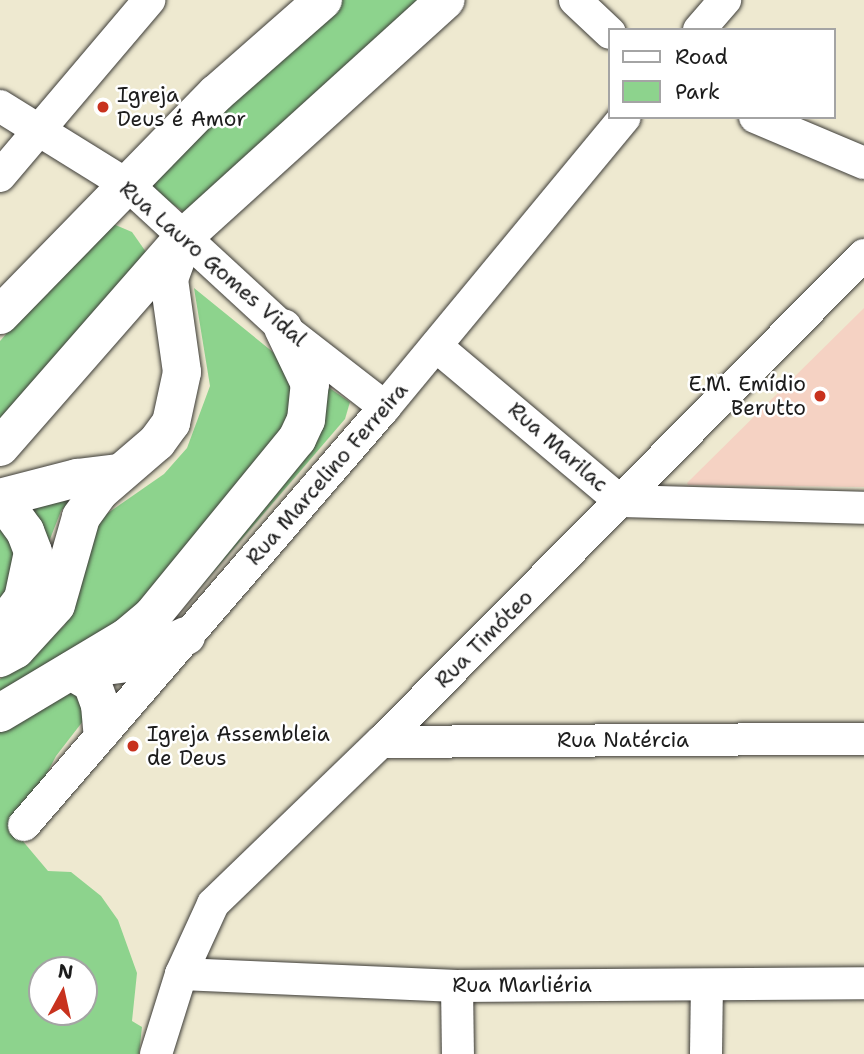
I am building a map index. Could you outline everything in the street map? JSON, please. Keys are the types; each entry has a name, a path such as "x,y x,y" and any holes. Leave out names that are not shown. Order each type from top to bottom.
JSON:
{"main road":[{"path":"0,315 217,93 323,0"},
{"path":"0,447 184,237 445,0"},
{"path":"0,659 16,649 55,605 81,517 118,472 157,442 171,423 180,393 182,356 169,279 184,237"},
{"path":"0,713 71,671 152,616 297,439 306,420 310,384 283,328"},
{"path":"0,498 77,478 118,472"},
{"path":"0,507 10,512 25,531 33,552 23,599 0,629"},
{"path":"71,671 126,663 186,636"},
{"path":"71,671 92,683 100,705 102,730"}],"street":[{"path":"0,176 41,132 149,0"},
{"path":"575,0 608,31"},
{"path":"701,28 725,0"},
{"name":"Rua Lauro Gomes Vidal","path":"0,106 129,186 283,328 385,407"},
{"name":"Rua Marcelino Ferreira","path":"24,825 102,730 385,407 623,119"},
{"path":"760,119 864,163"},
{"name":"Rua Timóteo","path":"156,1054 181,974 213,904 382,742 864,255"},
{"name":"Rua Marilac","path":"436,346 620,501 864,508"},
{"name":"Rua Natércia","path":"382,742 864,739"},
{"name":"Rua Marliéria","path":"181,974 457,986 864,983"},
{"path":"706,1054 707,985"},
{"path":"457,986 458,1054"}],"shaded area":[{"name":"E.M. Emídio Berutto","path":"864,308 864,487 688,485 687,483"}],"green space":[{"path":"338,0 423,0 193,218 143,184"},
{"path":"106,221 132,232 146,252 0,424 0,341"},
{"path":"194,288 284,361 299,420 149,603 0,704 0,679 64,626 79,595 95,522 164,474 187,448 210,386"},
{"path":"325,385 350,402 345,419 168,625"},
{"path":"82,488 61,511 50,539 49,566 29,611 15,507"},
{"path":"0,526 20,560 0,606"},
{"path":"73,685 90,712 56,756 16,833 48,871 71,872 101,896 118,920 137,973 132,1021 142,1027 139,1054 0,1054 0,729"}],"place":[{"name":"Igreja Deus é Amor","path":"103,107"},
{"name":"E.M. Emídio Berutto","path":"820,396"},
{"name":"Igreja Assembleia de Deus","path":"133,746"}]}
